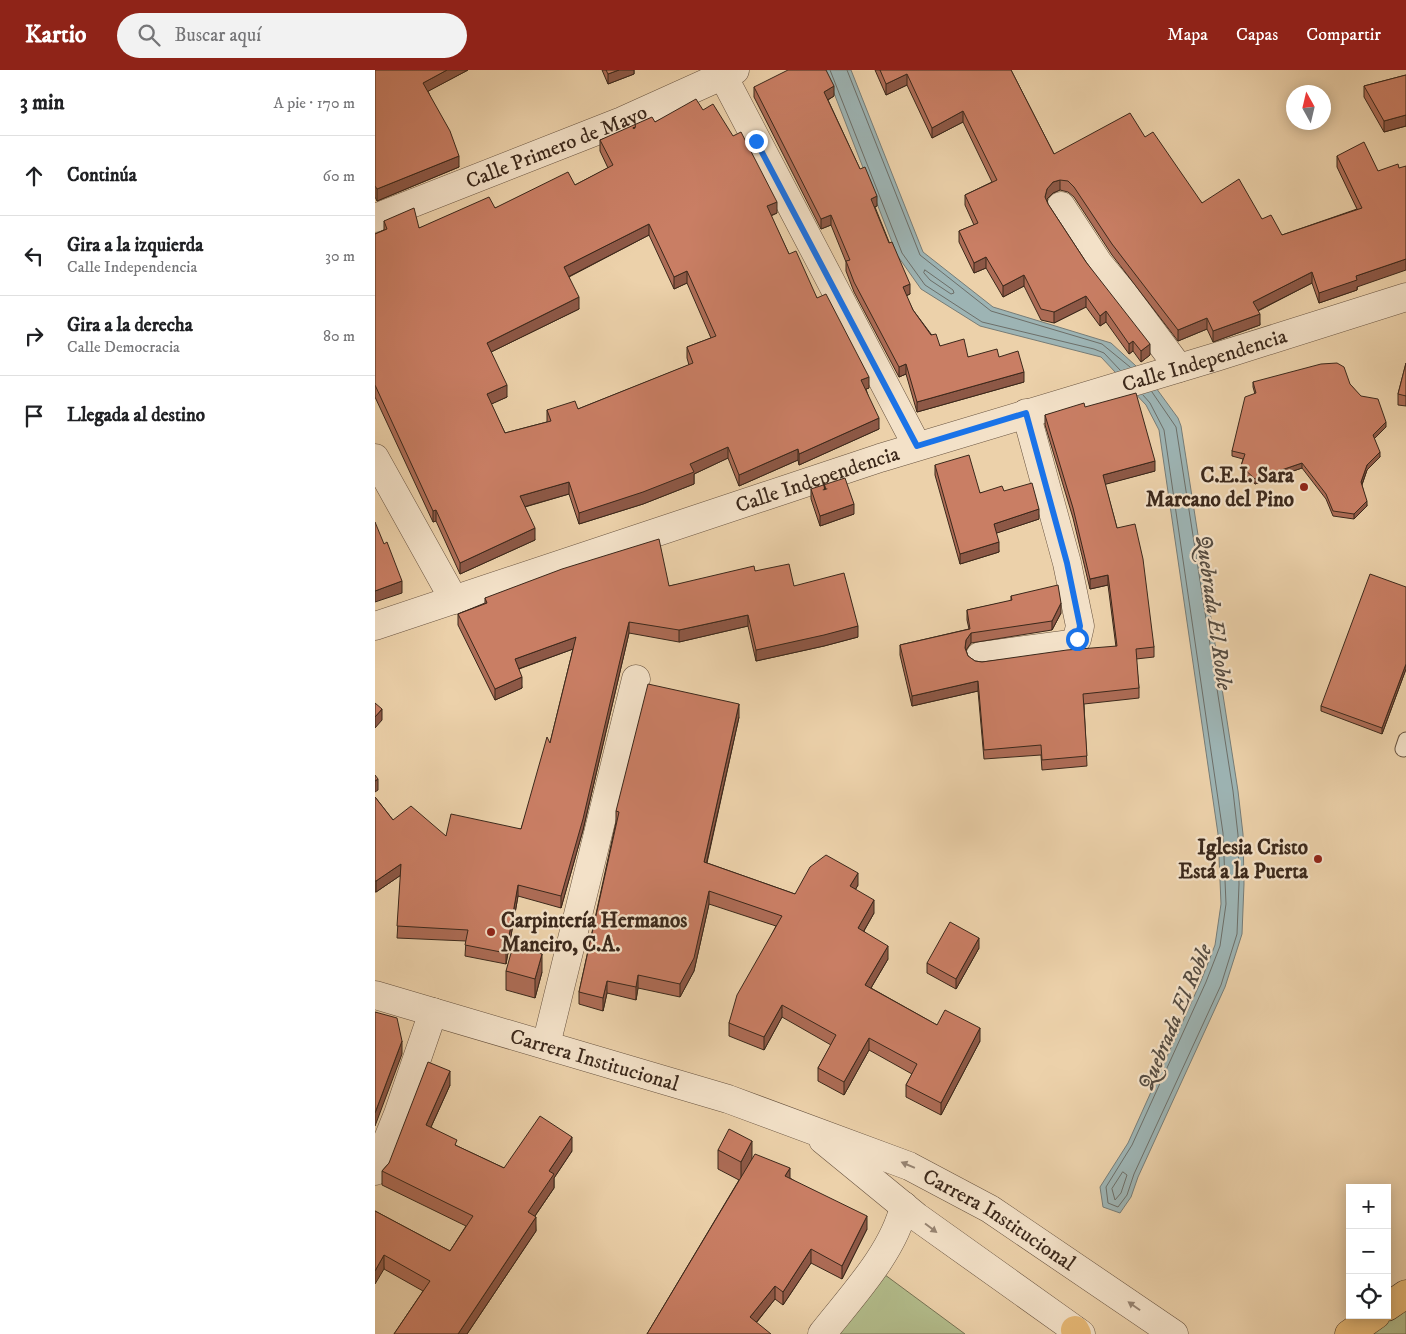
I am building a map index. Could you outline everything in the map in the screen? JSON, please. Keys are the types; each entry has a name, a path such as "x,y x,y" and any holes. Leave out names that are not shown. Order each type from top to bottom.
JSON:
{"highway":[{"path":"1391,1304 1406,1294"},
{"path":"1349,1334 1370,1319"}],"street":[{"name":"Calle Primero de Mayo","path":"375,218 622,121 726,72"},
{"path":"726,72 917,446"},
{"path":"1061,206 1099,264 1124,294 1179,368"},
{"name":"Calle Independencia","path":"375,626 917,446 1179,368 1406,297"},
{"path":"979,656 1069,644 1077,639 1080,626 1067,563 1026,413"},
{"path":"375,458 454,600"},
{"path":"546,1046 636,679"},
{"name":"Carrera Institucional","path":"375,996 728,1099 813,1131 863,1147 949,1185 990,1209 1175,1334"},
{"path":"375,1171 398,1114 433,1012"},
{"name":"Carrera Institucional","path":"813,1131 904,1206 973,1259 1078,1333"},
{"path":"822,1334 880,1257 894,1235 904,1206"}],"green space":[{"path":"873,1266 965,1334 822,1334"},
{"path":"1406,1294 1406,1334 1349,1334 1370,1319 1391,1319 1391,1305"}],"water":[{"path":"825,70 851,70 923,252 993,307 1111,343 1148,377 1178,418 1181,426 1238,791 1243,834 1242,934 1225,987 1138,1177 1131,1197 1120,1213 1103,1207 1100,1187 1128,1143 1201,981 1215,945 1221,904 1218,834 1159,430 1146,405 1101,357 980,326 921,289 897,255"}],"building":[{"path":"375,70 447,70 423,83 450,131 459,156 377,189 375,186"},
{"path":"606,70 619,70 608,74"},
{"path":"788,70 826,70 834,86 824,92 860,169 865,167 877,196 871,199 889,243 892,242 910,284 903,287 913,310 931,335 936,334 940,346 964,339 968,357 997,349 999,357 1018,351 1024,372 917,402 906,364 899,367 854,282 846,261 850,260 831,215 821,219 754,87"},
{"path":"880,70 1011,70 1054,154 1130,113 1145,137 1153,132 1202,203 1239,179 1262,219 1271,215 1282,235 1362,208 1337,156 1364,142 1378,171 1398,164 1399,168 1406,166 1406,259 1356,276 1357,280 1319,293 1312,272 1253,302 1260,314 1213,331 1207,318 1178,330 1112,244 1074,187 1068,181 1060,180 1053,182 1047,189 1045,197 1048,204 1086,262 1150,344 1141,351 1133,341 1129,344 1106,311 1100,316 1086,296 1054,312 1041,309 1024,275 1003,286 986,257 974,263 959,231 978,223 965,195 997,180 963,111 932,128 907,74 886,84"},
{"path":"1406,75 1406,115 1384,121 1364,86"},
{"path":"696,99 703,110 713,104 733,136 741,132 777,202 767,206 789,254 796,251 817,298 826,294 869,377 861,380 879,418 799,454 798,449 739,475 728,447 690,464 694,472 643,492 579,513 569,482 520,496 535,528 460,563 436,510 433,511 375,385 375,234 387,229 384,221 414,208 419,228 489,197 495,208 568,172 575,185 613,165 600,140 652,117 655,122","holes":["649,224 674,277 687,271 716,336 687,347 693,363 578,409 575,401 547,410 551,421 505,433 487,394 507,385 487,343 579,297 564,267"]},
{"path":"1337,363 1344,367 1350,384 1361,396 1378,399 1386,422 1373,435 1380,452 1367,465 1361,482 1367,501 1354,514 1333,511 1326,494 1302,463 1255,479 1241,466 1245,454 1232,451 1245,397 1256,393 1253,382 1321,364"},
{"path":"1406,363 1406,396 1398,394"},
{"path":"1136,393 1155,461 1103,475 1117,528 1135,524 1143,559 1154,647 1136,649 1139,688 1083,694 1087,756 1042,760 1041,745 984,750 978,681 912,696 900,645 970,629 967,610 1012,600 1011,596 1058,585 1061,603 1052,621 971,633 966,640 965,648 968,656 975,661 982,662 1067,650 1117,646 1108,575 1090,579 1073,508 1045,415 1084,403 1085,407"},
{"path":"969,455 980,493 1002,486 1004,491 1032,483 1039,509 994,524 999,542 960,554 935,465"},
{"path":"845,478 854,504 820,516 811,489"},
{"path":"375,522 384,544 387,542 402,581 375,591"},
{"path":"659,539 669,586 754,566 755,571 789,564 794,586 844,573 858,626 756,650 748,615 679,630 629,622 583,819 561,896 518,885 506,953 465,945 468,930 397,926 401,864 375,881 375,797 393,820 411,806 446,836 451,814 521,829 547,737 550,743 576,637 515,659 522,677 495,689 458,614 487,603 485,598 562,569"},
{"path":"1370,574 1406,587 1406,664 1382,728 1321,706"},
{"path":"648,684 739,704 704,862 795,894 810,867 826,855 858,873 850,886 874,900 858,928 888,946 865,985 937,1025 945,1010 980,1028 941,1103 906,1085 917,1064 869,1038 844,1082 818,1068 836,1035 782,1005 764,1037 729,1023 737,995 782,916 709,891 694,958 680,984 638,975 636,987 607,981 603,998 579,992 619,812 616,811"},
{"path":"375,703 382,709 375,717"},
{"path":"950,922 979,938 956,979 927,963"},
{"path":"513,946 542,954 535,979 506,971"},
{"path":"375,1012 397,1018 402,1041 375,1113"},
{"path":"428,1062 450,1071 426,1125 457,1140 455,1145 504,1168 540,1116 572,1137 549,1171 554,1174 528,1212 536,1217 458,1334 394,1334 430,1281 384,1255 375,1271 375,1211 450,1251 473,1216 382,1171 389,1163"},
{"path":"729,1129 752,1141 741,1162 718,1150"},
{"path":"755,1154 790,1168 785,1176 867,1216 842,1266 811,1249 783,1292 775,1286 750,1317 771,1334 647,1334"}],"place":[{"name":"C.E.I. Sara Marcano del Pino","path":"1304,487"},
{"name":"Iglesia Cristo Está a la Puerta","path":"1318,859"},
{"name":"Carpintería Hermanos Maneiro, C.A.","path":"491,932"}],"route":[{"path":"756,141 917,446 1026,413 1067,563 1080,626 1077,639"}],"water label":[{"name":"Quebrada El Roble","path":"1215,612"},
{"name":"Quebrada El Roble","path":"1174,1017"}]}
